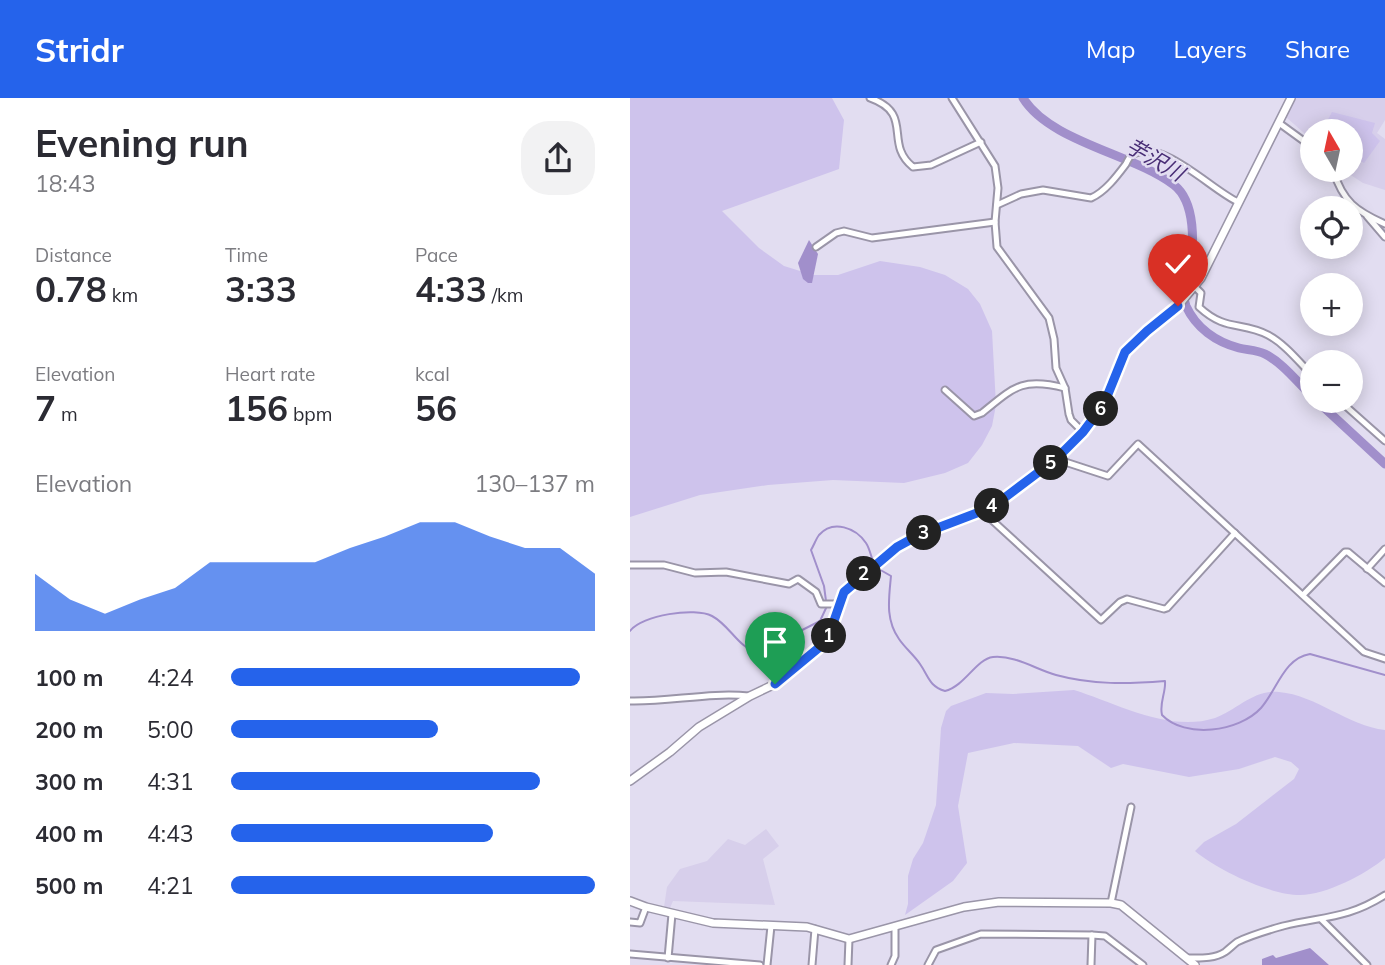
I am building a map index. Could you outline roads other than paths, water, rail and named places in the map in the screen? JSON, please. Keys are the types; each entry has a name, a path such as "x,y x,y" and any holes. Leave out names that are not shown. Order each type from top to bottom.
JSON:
{"street":[{"path":"870,98 890,108 894,115 898,145 903,156 914,167 930,165 981,142"},
{"path":"952,98 993,161 997,173 995,222 998,251 1049,318 1054,339 1055,368 1065,388 1071,420 1083,432"},
{"path":"630,781 699,727 775,684 827,641 836,604 844,592 906,540 982,511 1006,498 1056,459 1083,432 1104,404 1125,352 1195,287 1291,98"},
{"path":"1279,123 1300,138"},
{"path":"997,205 1021,194 1043,190 1091,198 1101,192 1130,157 1150,151 1175,160 1223,195 1238,202"},
{"path":"1337,182 1348,201 1367,216 1385,237"},
{"path":"1367,216 1385,224"},
{"path":"816,247 836,233 844,231 872,238 995,222"},
{"path":"1195,287 1201,293 1199,307 1206,314 1226,325 1270,336 1300,364"},
{"path":"945,390 974,416 1023,384 1043,383 1065,388"},
{"path":"1354,413 1385,441"},
{"path":"1056,459 1108,476 1138,444 1364,652 1385,659"},
{"path":"982,511 1101,620 1123,600 1167,608 1235,533"},
{"path":"1367,569 1385,549"},
{"path":"1303,595 1345,552 1385,583"},
{"path":"630,565 664,565 695,573 726,572 789,584 798,579 809,585 823,604 836,604"},
{"path":"630,701 656,702 726,693 750,696"},
{"path":"1111,903 1131,807"},
{"path":"1188,958 1222,954 1238,942 1284,926 1321,920 1366,907 1385,895"},
{"path":"630,901 672,914 728,925 815,929 849,939 964,906 999,902 1111,903 1121,905 1195,965"},
{"path":"630,922 640,923 646,907"},
{"path":"668,958 672,914"},
{"path":"1321,920 1367,965"},
{"path":"767,965 771,926"},
{"path":"891,965 895,956 895,927"},
{"path":"813,965 815,929"},
{"path":"928,965 936,950 981,934 1105,936 1143,965"},
{"path":"1091,965 1092,935"},
{"path":"848,965 849,939"},
{"path":"630,954 760,965"},
{"path":"1129,955 1129,965"}],"waterway":[{"name":"芋沢川","path":"1023,98 1052,126 1157,174 1174,185 1186,202 1192,225 1190,270 1184,297 1190,314 1215,338 1272,358 1300,384"},
{"name":"芋沢川","path":"1330,413 1385,464"},
{"path":"826,601 824,586 811,550 825,530 844,527 856,533 867,545 874,564"},
{"path":"877,568 891,576 889,608 892,624 901,642 918,661 932,684 945,691 959,684 981,662 1001,657 1083,681 1165,681 1162,715 1172,723 1184,727 1212,730 1239,723 1251,716 1267,701 1287,668 1301,657 1310,654 1385,675"},
{"path":"630,631 645,621 669,614 704,613 719,620 745,647 759,652 820,621 827,606"}]}
